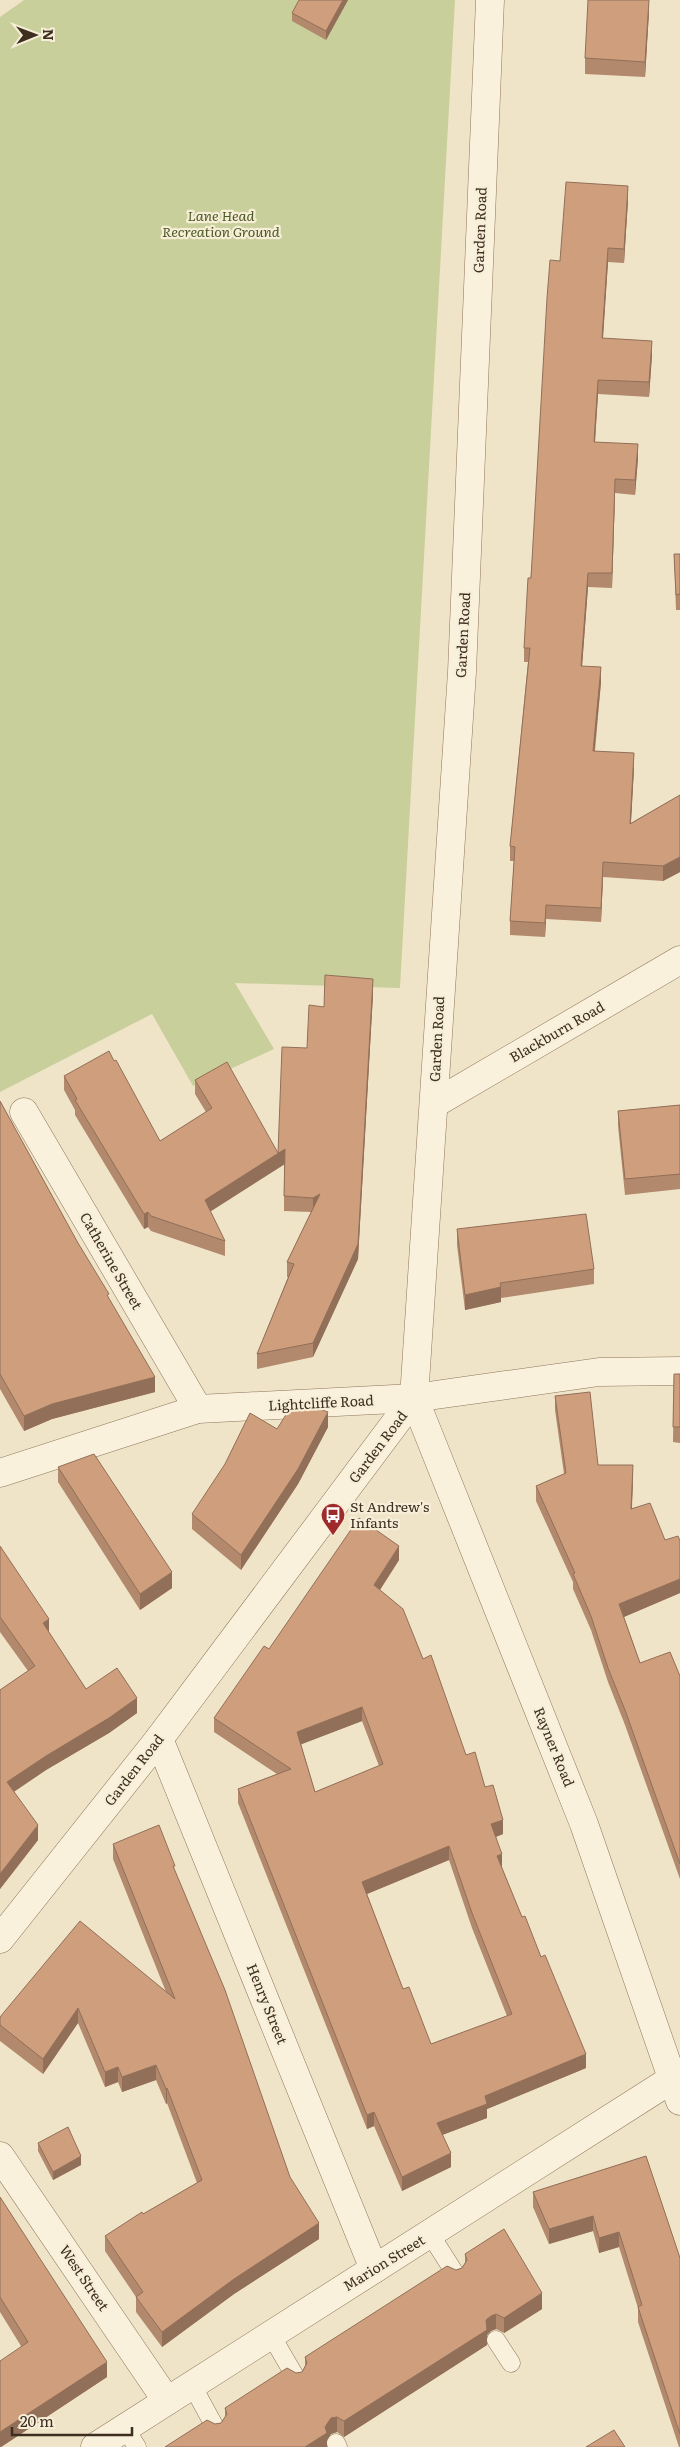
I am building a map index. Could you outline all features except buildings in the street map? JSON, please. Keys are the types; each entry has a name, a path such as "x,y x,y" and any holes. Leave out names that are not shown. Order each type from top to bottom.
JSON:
{"street":[{"name":"Garden Road","path":"2,1931 159,1739 414,1398 462,672 490,0"},
{"name":"Blackburn Road","path":"434,1104 680,960"},
{"name":"Catherine Street","path":"24,1112 198,1409"},
{"name":"Lightcliffe Road","path":"3,1466 198,1409 414,1398 599,1372 680,1371"},
{"name":"Rayner Road","path":"414,1398 584,1824 677,2085"},
{"name":"Henry Street","path":"159,1739 374,2269"},
{"name":"Marion Street","path":"95,2447 131,2438 167,2401 430,2234 677,2085"},
{"name":"West Street","path":"0,2156 167,2401"}],"lane":[{"path":"430,2234 456,2276"},
{"path":"271,2335 296,2378"},
{"path":"496,2340 511,2363"},
{"path":"192,2386 216,2429"}],"green space":[{"name":"Lane Head Recreation Ground","path":"24,0 455,0 400,988 235,983 274,1049 193,1086 152,1014 0,1092 0,17"}],"place":[{"name":"St Andrew's Infants","path":"333,1536"}]}
